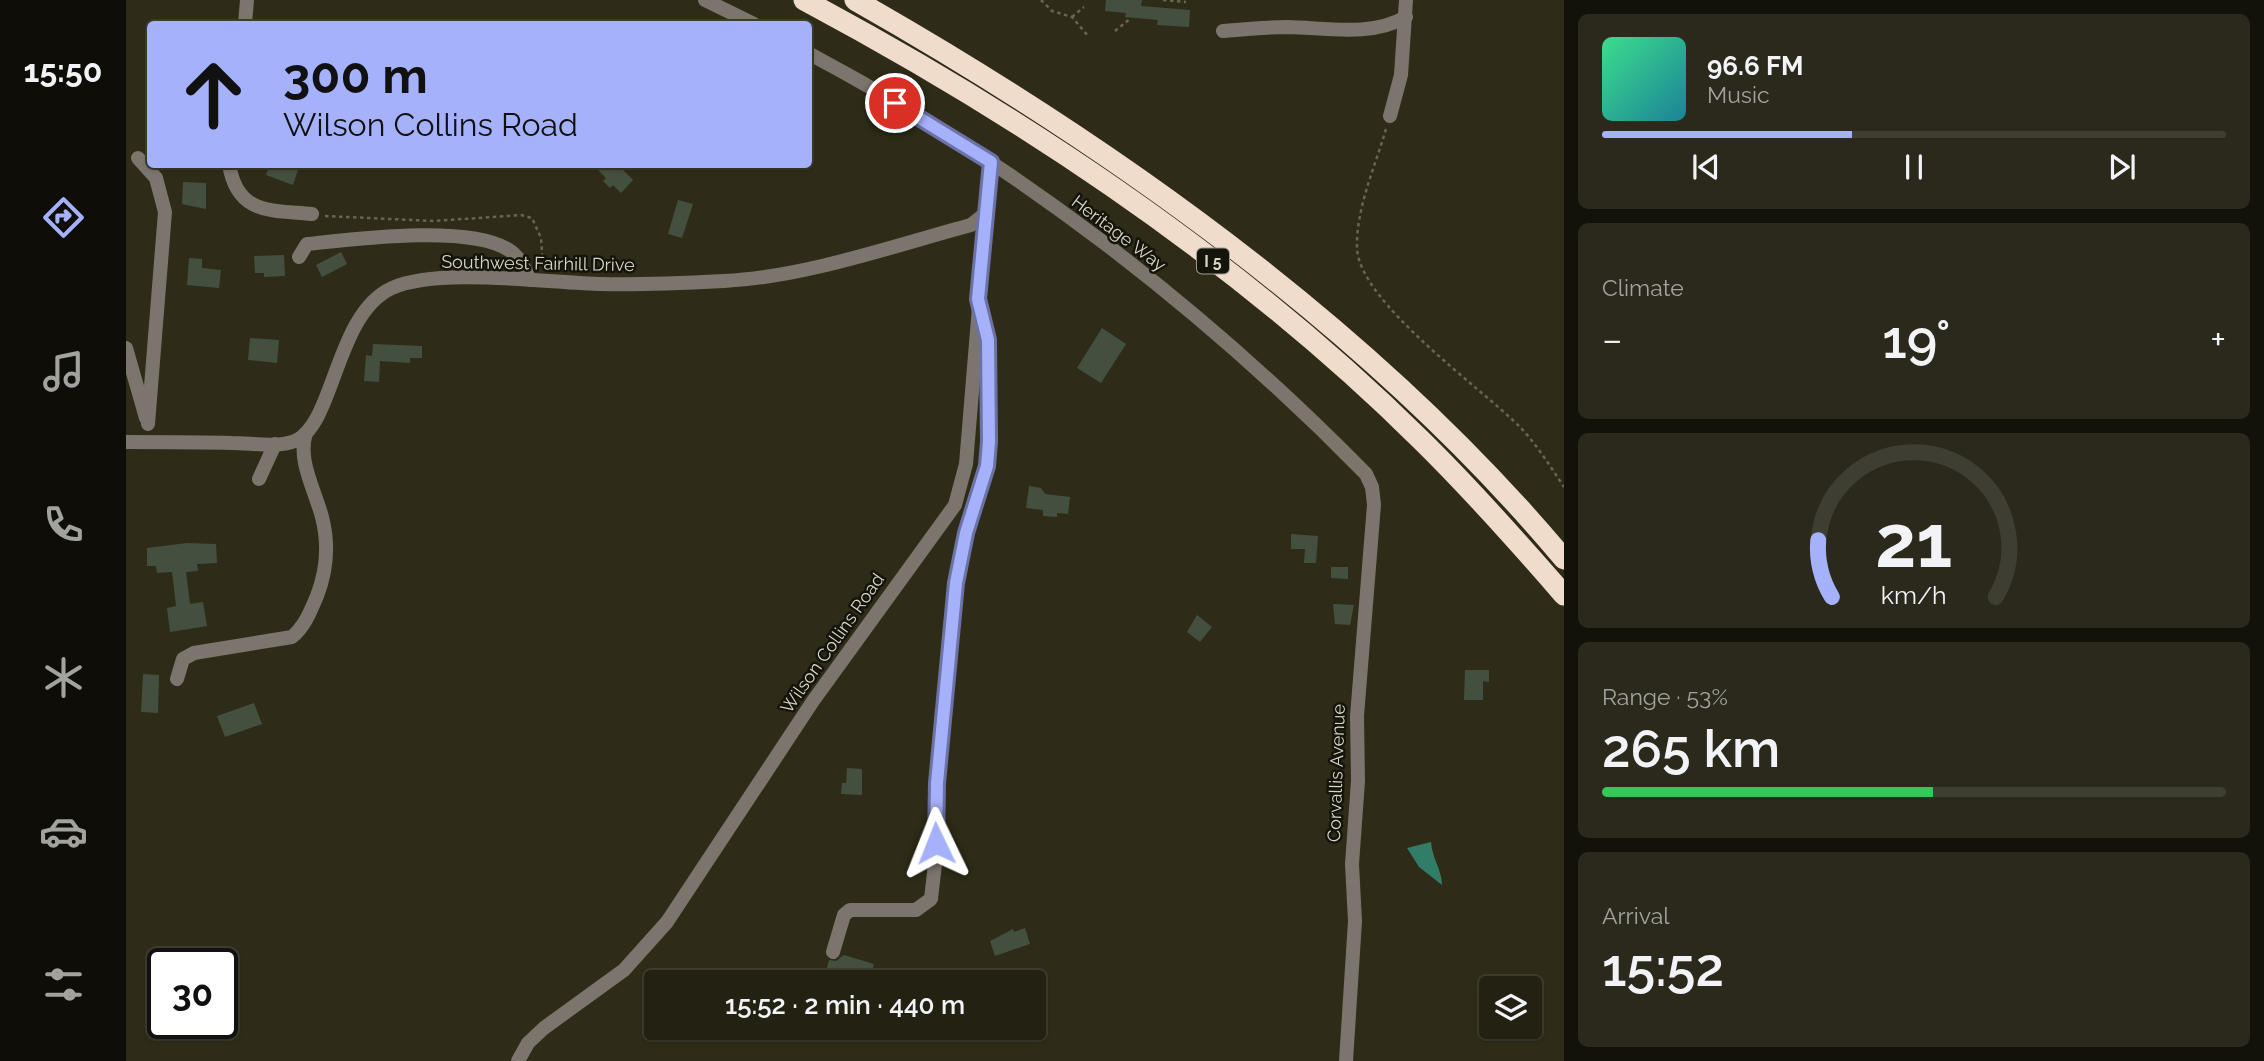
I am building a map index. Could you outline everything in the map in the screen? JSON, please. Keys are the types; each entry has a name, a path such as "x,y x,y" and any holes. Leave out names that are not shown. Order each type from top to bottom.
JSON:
{"highway":[{"name":"I 5","path":"804,0 905,53 1020,125 1203,253 1285,317 1421,440 1500,522 1564,595"},
{"name":"I 5","path":"855,0 932,44 1124,170 1249,261 1418,405 1564,559"},
{"path":"873,0 932,44"}],"street":[{"path":"245,21 247,0"},
{"path":"705,0 748,21"},
{"path":"1390,116 1401,75 1405,0"},
{"path":"1223,31 1263,27 1364,30 1383,27 1406,17"},
{"name":"Heritage Way","path":"812,55 876,90 991,162 1140,272 1246,360 1366,474 1372,487"},
{"path":"138,158 156,178 165,212 148,424"},
{"name":"Wilson Collins Road","path":"518,1061 528,1043 544,1028 624,970 667,922 813,701 955,505 966,464 991,162"},
{"path":"230,168 236,191 259,208 279,213 313,214"},
{"name":"Southwest Fairhill Drive","path":"306,433 319,413 343,349 359,321 379,296 390,289 417,281 530,280 668,284 766,277 971,225 986,213"},
{"path":"299,257 307,244 378,236 450,237 496,244 510,250 522,263 530,280"},
{"path":"833,951 844,915 850,910 916,910 931,899 935,864 937,783 956,583 966,533 987,466 989,442 988,340 978,299"},
{"path":"126,348 154,442"},
{"path":"126,442 275,444 296,440 306,433"},
{"path":"177,679 183,659 194,653 292,637 301,629 309,615 324,577 327,559 323,520 302,451 306,433"},
{"path":"259,480 275,444"},
{"name":"Corvallis Avenue","path":"1346,1061 1355,920 1352,864 1358,781 1357,716 1374,505 1372,487"}],"path":[{"path":"1041,0 1052,11 1072,17 1088,36"},
{"path":"1163,0 1186,2"},
{"path":"1072,17 1084,7"},
{"path":"1115,31 1131,18"},
{"path":"1390,116 1359,219 1357,248 1365,277 1390,309 1520,428 1564,487"}],"water":[{"path":"1431,842 1442,885 1419,867 1407,848"}],"building":[{"path":"1106,0 1142,0 1141,6 1190,10 1189,27 1157,25 1158,20 1125,17 1126,13 1105,11"},
{"path":"269,168 299,168 293,185 266,175"},
{"path":"596,168 621,168 633,180 621,193 613,185 610,188 603,181 606,178"},
{"path":"183,182 206,183 206,209 182,204"},
{"path":"678,200 693,204 682,238 668,234"},
{"path":"341,252 347,264 322,277 316,265"},
{"path":"284,255 285,276 264,277 264,273 255,273 254,256"},
{"path":"189,258 202,259 202,268 221,270 219,288 187,285"},
{"path":"1102,328 1126,344 1101,383 1077,368"},
{"path":"250,338 279,340 277,363 248,360"},
{"path":"373,344 422,346 422,358 410,358 410,363 380,361 379,382 364,381 366,355 372,356"},
{"path":"1029,486 1041,488 1045,494 1070,497 1068,514 1057,513 1057,517 1043,516 1043,510 1026,508"},
{"path":"1291,534 1318,536 1316,563 1304,563 1305,549 1291,549"},
{"path":"187,543 216,544 217,563 197,564 198,571 186,572 190,604 203,602 207,626 170,632 167,608 176,606 172,572 157,573 156,566 147,566 147,548"},
{"path":"1331,567 1348,567 1348,579 1331,578"},
{"path":"1333,604 1354,605 1350,625 1335,624"},
{"path":"1197,615 1212,627 1200,642 1187,632"},
{"path":"1465,670 1489,670 1489,682 1483,681 1483,700 1464,700"},
{"path":"143,674 159,675 158,713 141,712"},
{"path":"254,703 262,724 225,737 217,716"},
{"path":"847,768 862,769 862,795 841,794 842,783 846,783"},
{"path":"1025,928 1030,944 995,956 990,941 1013,929 1014,932"},
{"path":"844,955 874,964 872,970 826,970 829,960 836,961"}],"route":[{"path":"895,103 991,162 978,299 988,340 986,393 989,442 987,466 966,533 956,583 935,808 936,843"}]}
